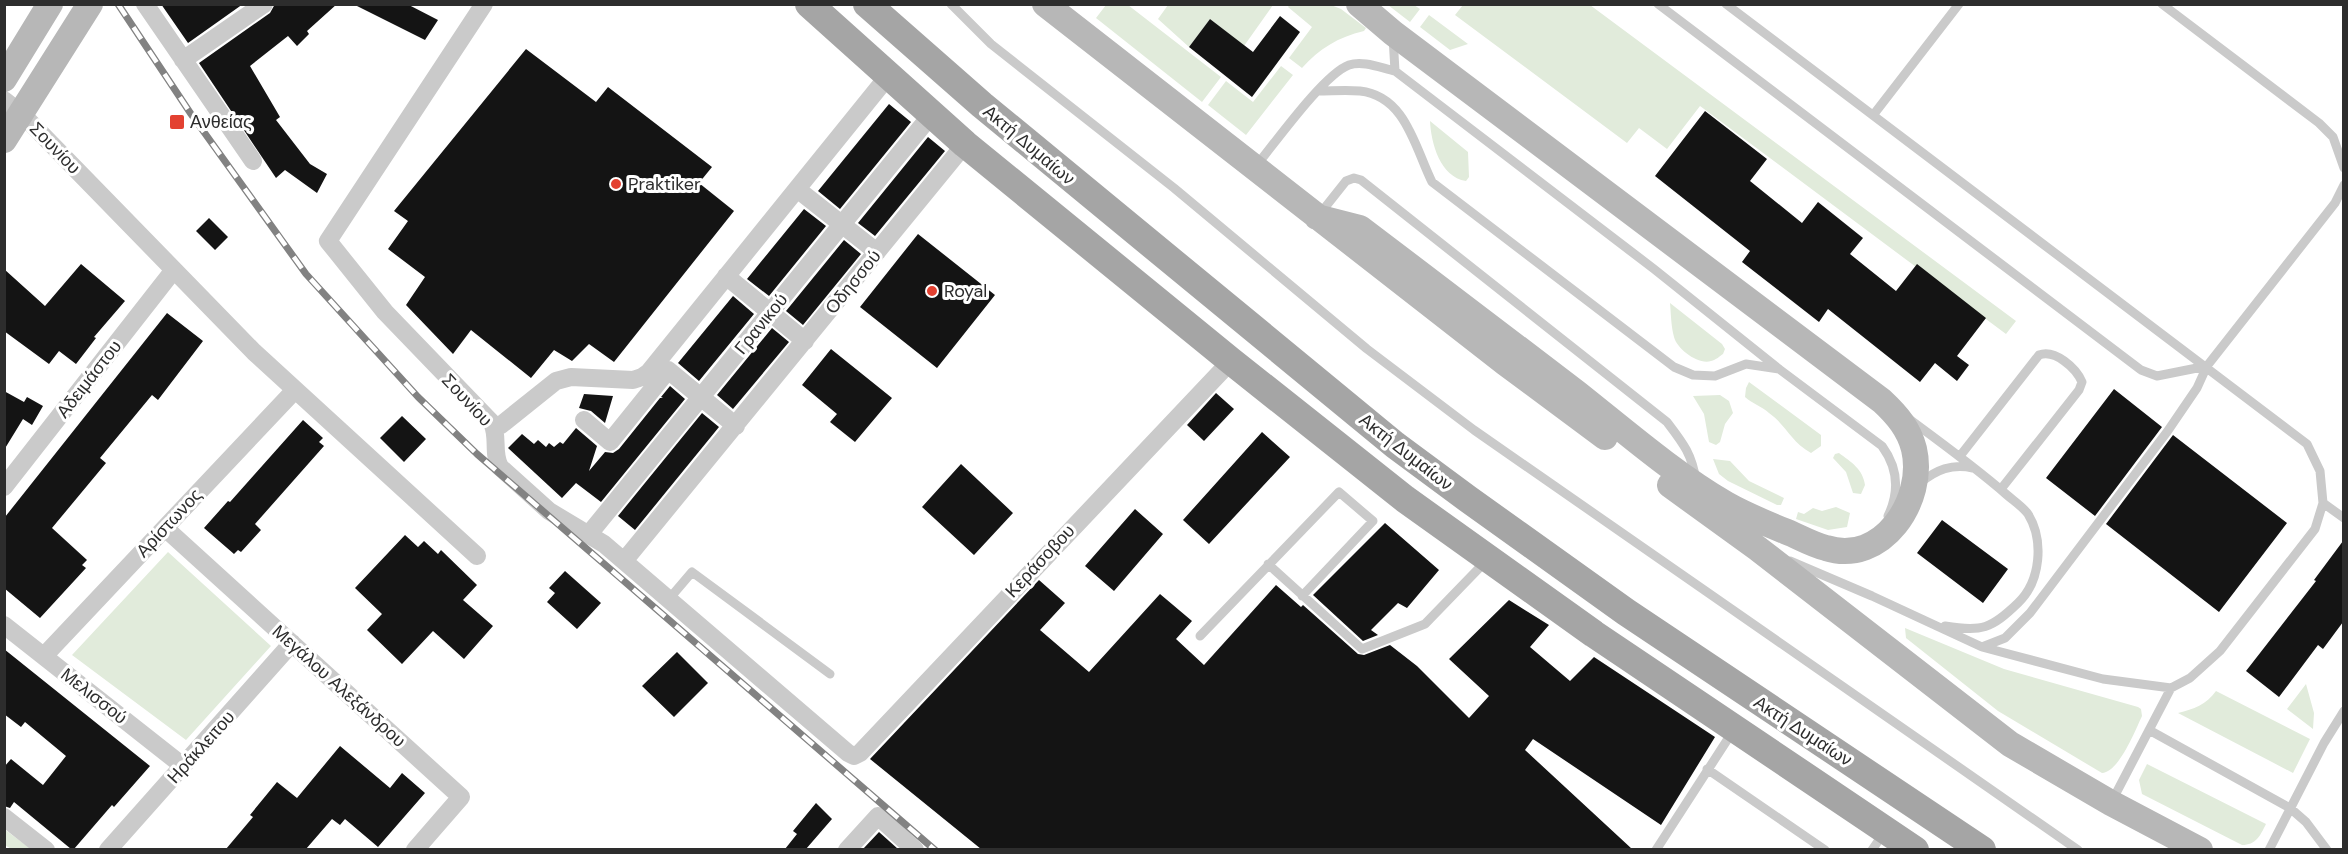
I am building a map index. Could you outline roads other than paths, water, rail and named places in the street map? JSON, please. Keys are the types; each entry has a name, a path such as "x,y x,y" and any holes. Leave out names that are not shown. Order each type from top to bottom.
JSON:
{"main road":[{"path":"4,79 50,4"},
{"path":"4,140 13,107 90,4"},
{"name":"Ακτή Δυμαίων","path":"809,4 965,144 1231,361 1405,499 1594,633 1735,728 1879,839 1915,849"},
{"name":"Ακτή Δυμαίων","path":"867,4 982,105 1395,445 1626,612 1982,849"},
{"path":"1045,4 1504,362 1757,548 1994,733 2044,766 2200,849"},
{"path":"1317,217 1360,228 1697,484 1727,504 1823,548 1843,551 1866,547 1882,537 1897,523 1907,507 1914,488 1915,459 1911,440 1897,414 1882,400 1394,33 1359,4"}],"street":[{"path":"145,4 253,161"},
{"path":"183,60 264,4"},
{"name":"Σουνίου","path":"484,4 328,241 385,312 433,364 485,414 494,427 496,458 500,467 549,511 589,534 624,561 848,753"},
{"path":"584,420 610,442 726,276 889,75"},
{"name":"Σουνίου","path":"13,107 295,390 477,556"},
{"name":"Γρανικού","path":"589,534 932,114"},
{"name":"Οδησσού","path":"624,561 965,144"},
{"path":"797,189 877,252"},
{"name":"Αδειμάστου","path":"4,487 174,271"},
{"path":"726,276 805,341"},
{"name":"Κεράσοβου","path":"848,753 854,756 860,753 1231,361"},
{"path":"494,427 501,425 556,381 571,377 633,380 660,369"},
{"path":"660,369 701,397 736,426"},
{"name":"Αρίστωνος","path":"44,656 295,390"},
{"name":"Μεγάλου Αλεξάνδρου","path":"165,528 461,797 415,849"},
{"name":"Μελισσού","path":"4,626 183,766"},
{"name":"Ηράκλειτου","path":"108,849 292,643"},
{"path":"847,849 878,816 915,849"},
{"path":"4,817 46,849"}],"lane":[{"path":"951,4 991,44 1174,188 1367,349 1474,430 2078,849"},
{"path":"1658,4 2141,370 2157,375 2207,366"},
{"path":"1726,4 2207,366 2246,400 2307,444 2320,471 2323,503 2314,529 2237,631 2205,666 2171,688 2111,803"},
{"path":"1874,114 1959,4"},
{"path":"2162,4 2319,123 2333,137 2343,168"},
{"path":"1394,33 1395,71"},
{"path":"1254,168 1318,91 1340,70 1361,63 1395,71 1654,269 1779,369 1882,446 1892,463 1896,482 1894,501 1886,519 1866,547"},
{"path":"1318,91 1360,91 1375,94 1389,101 1411,132 1432,182 1674,368 1693,375 1715,376 1746,364 1779,369"},
{"path":"1317,217 1346,181 1354,178 1361,180 1667,422 1689,450 1694,463 1697,484"},
{"path":"1982,647 2005,638 2030,613 2167,432 2197,388 2207,366 2335,203 2343,186"},
{"path":"1960,456 2039,355 2046,352 2053,354 2079,374 2082,382 2079,390 2001,489"},
{"path":"1882,400 1960,456 2001,489 2027,513 2039,540 2036,572 2032,581 2023,598 2000,620 1974,630 1934,624"},
{"path":"1914,488 1944,468 1962,466 1976,468"},
{"path":"1200,636 1339,492 1373,521 1302,596"},
{"path":"2323,503 2343,519"},
{"path":"1757,548 1982,647 2103,679 2171,688"},
{"path":"1268,564 1362,649 1425,624 1489,558"},
{"path":"669,599 692,572 830,674"},
{"path":"2270,849 2343,711"},
{"path":"1656,849 1735,728"},
{"path":"2149,730 2290,808 2306,822 2327,849"},
{"path":"1707,769 1825,849"}],"railway":[{"path":"118,4 191,114 306,274 418,397 477,454 935,850"}],"place":[{"name":"Ανθείας","path":"177,122"},
{"name":"Praktiker","path":"616,184"},
{"name":"Royal","path":"932,291"}]}
